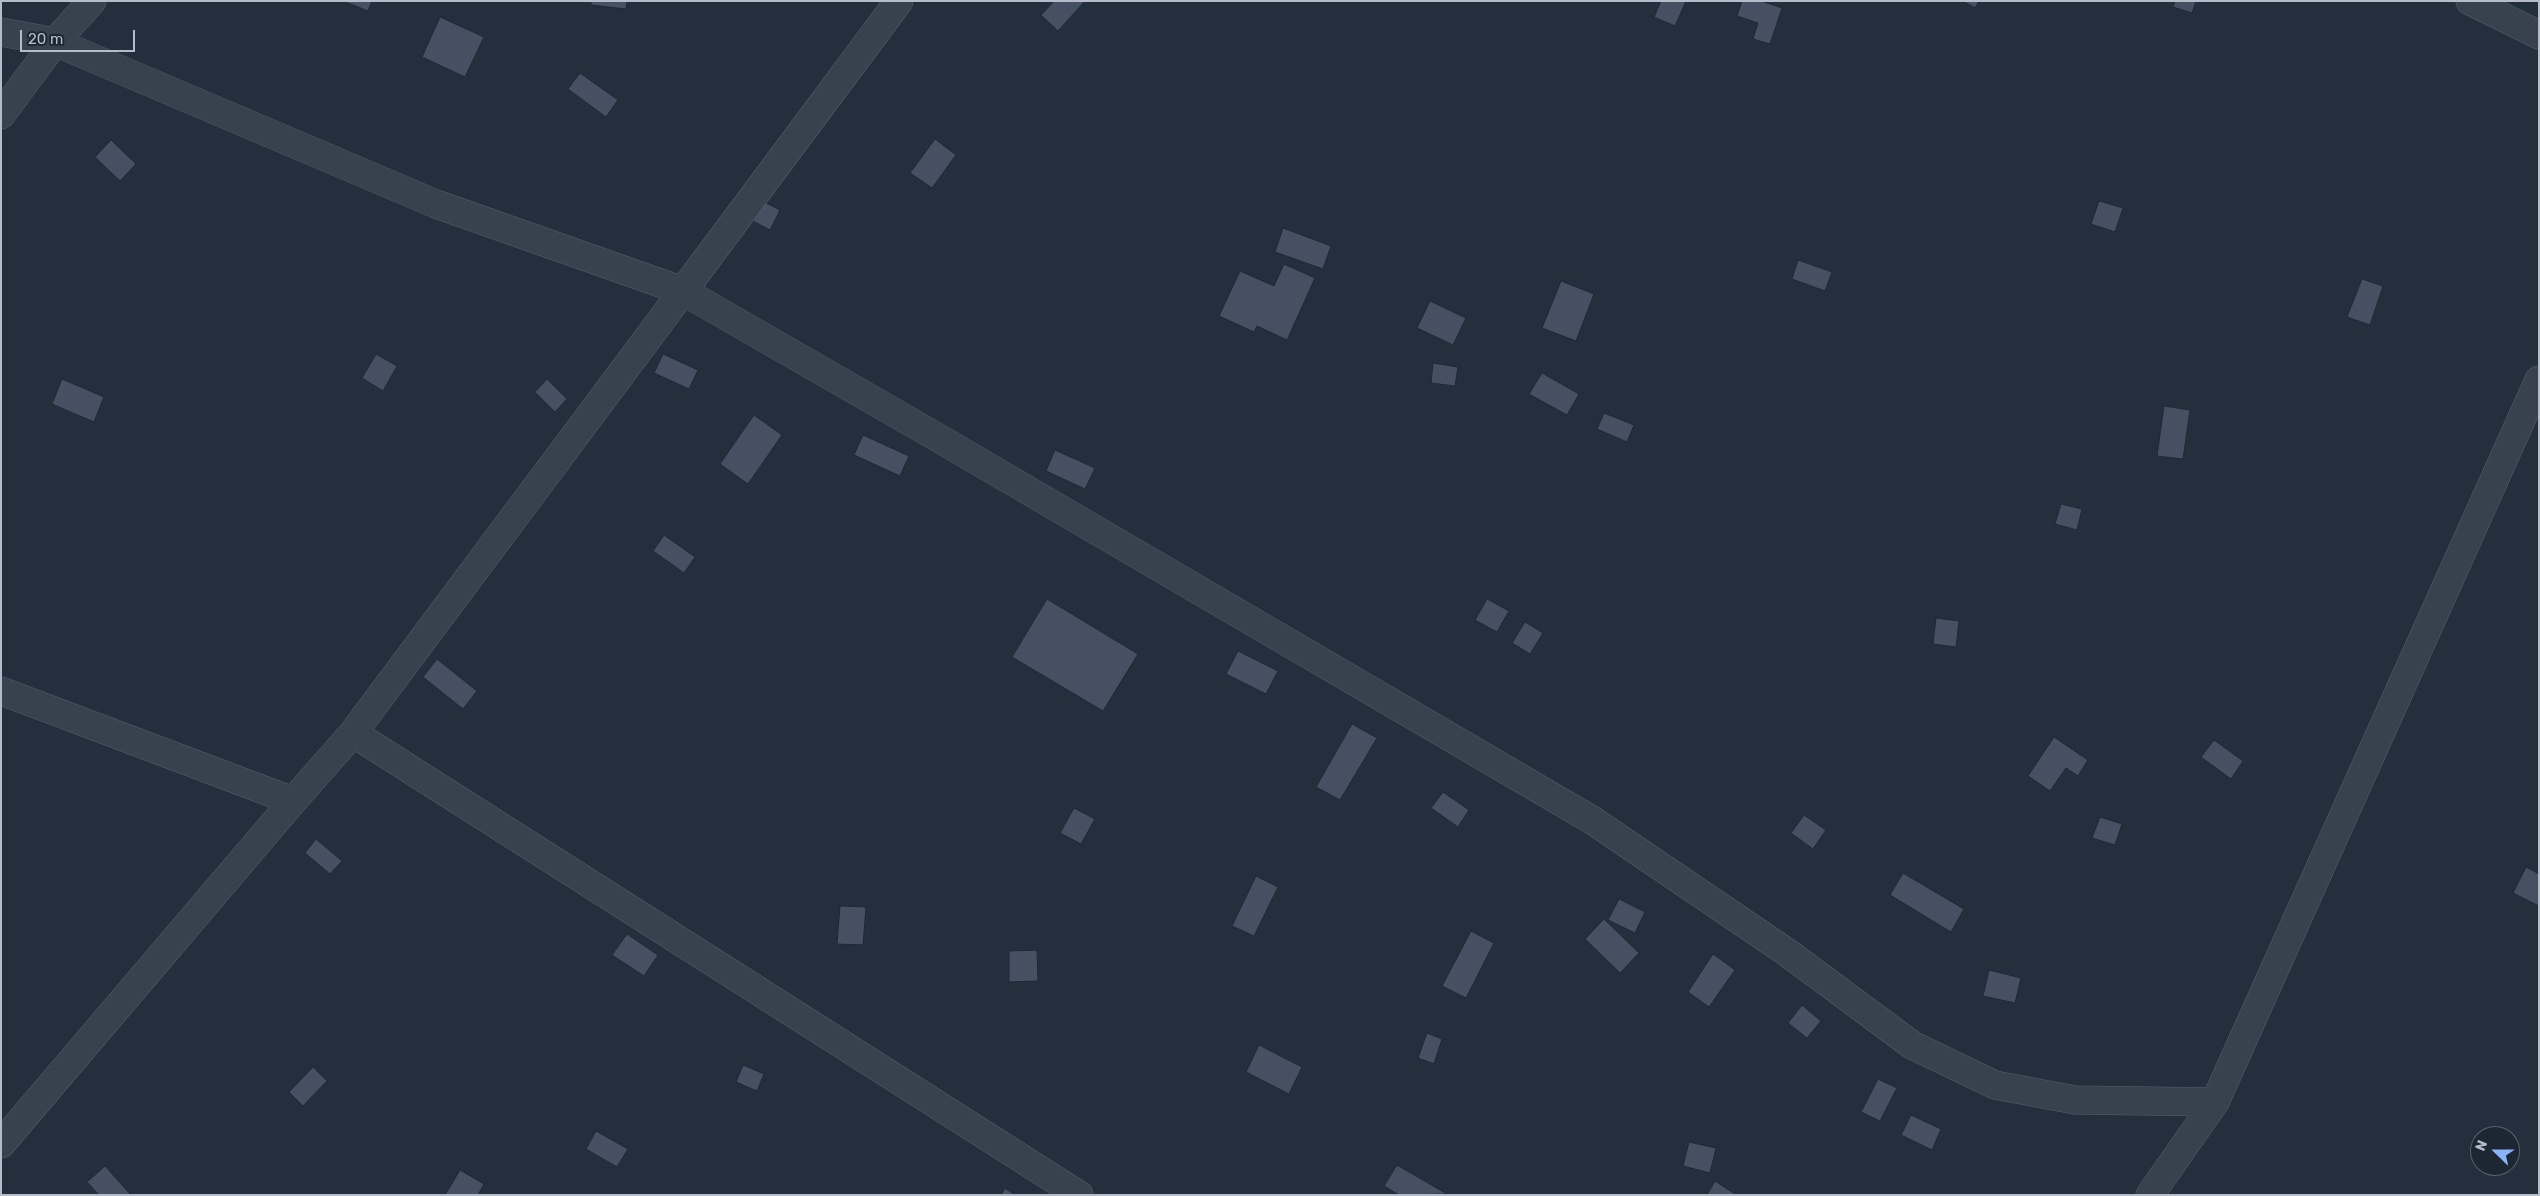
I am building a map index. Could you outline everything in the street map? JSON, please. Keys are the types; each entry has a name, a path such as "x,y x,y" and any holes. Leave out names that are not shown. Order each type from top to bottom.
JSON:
{"street":[{"path":"1,115 55,42 92,1"},
{"path":"1,1144 353,733 899,1"},
{"path":"2470,1 2539,35"},
{"path":"1,32 55,42 436,204 683,291 961,451 1592,820 1788,953 1912,1045 1995,1085 2075,1100 2215,1102"},
{"path":"2150,1195 2215,1102 2539,380"},
{"path":"1,691 293,801"},
{"path":"353,733 1079,1195"}],"building":[{"path":"343,1 372,1 368,11"},
{"path":"591,1 627,1 626,9 591,5"},
{"path":"1054,1 1085,1 1058,31 1041,15"},
{"path":"1661,1 1686,1 1675,26 1654,17"},
{"path":"1742,1 1761,1 1782,8 1770,44 1753,39 1758,23 1737,16"},
{"path":"1963,1 1979,1 1975,8"},
{"path":"2175,1 2196,1 2192,13 2173,7"},
{"path":"440,17 484,37 465,77 422,57"},
{"path":"580,73 618,100 606,117 568,89"},
{"path":"935,139 956,155 932,188 910,173"},
{"path":"111,140 136,164 120,181 95,157"},
{"path":"2099,201 2123,208 2115,232 2091,224"},
{"path":"764,202 780,210 770,230 753,221"},
{"path":"1283,228 1331,246 1323,269 1275,252"},
{"path":"1798,260 1832,272 1825,291 1792,279"},
{"path":"1284,264 1315,278 1287,340 1257,326 1254,332 1219,316 1240,271 1274,286"},
{"path":"2362,279 2383,286 2370,325 2347,317"},
{"path":"1561,281 1594,294 1576,341 1542,328"},
{"path":"1430,301 1466,318 1453,345 1417,328"},
{"path":"376,354 397,366 383,391 362,378"},
{"path":"663,354 698,370 689,389 654,373"},
{"path":"1433,363 1458,367 1455,386 1431,383"},
{"path":"1542,373 1579,394 1567,415 1529,394"},
{"path":"62,379 104,397 94,422 52,404"},
{"path":"547,379 567,399 555,412 535,392"},
{"path":"2164,406 2190,410 2183,459 2157,456"},
{"path":"1604,413 1634,425 1627,442 1597,429"},
{"path":"754,415 782,435 748,484 720,464"},
{"path":"863,435 909,456 900,476 854,455"},
{"path":"1055,450 1095,468 1085,489 1046,471"},
{"path":"2061,504 2082,509 2077,530 2055,524"},
{"path":"664,535 695,557 684,573 653,551"},
{"path":"1047,599 1138,654 1103,711 1012,657"},
{"path":"1487,599 1509,611 1497,632 1475,620"},
{"path":"1936,618 1959,621 1956,647 1933,644"},
{"path":"1525,622 1543,633 1530,654 1512,643"},
{"path":"1238,651 1278,671 1266,694 1226,674"},
{"path":"437,659 477,691 463,709 423,677"},
{"path":"1352,724 1377,738 1340,800 1316,787"},
{"path":"2054,737 2088,760 2078,776 2066,768 2050,791 2028,776"},
{"path":"2214,740 2243,761 2231,779 2201,757"},
{"path":"1443,792 1469,810 1458,827 1431,808"},
{"path":"1074,808 1095,819 1081,844 1060,833"},
{"path":"1804,815 1826,830 1813,849 1791,833"},
{"path":"2100,817 2122,824 2115,845 2092,838"},
{"path":"316,839 342,861 330,874 305,853"},
{"path":"2526,867 2539,874 2539,906 2513,893"},
{"path":"1903,873 1964,909 1951,932 1890,895"},
{"path":"1256,876 1278,887 1254,936 1232,926"},
{"path":"1619,899 1645,912 1635,933 1608,920"},
{"path":"840,906 866,907 863,945 837,944"},
{"path":"1604,919 1639,953 1620,973 1585,939"},
{"path":"1471,931 1494,943 1466,998 1442,986"},
{"path":"627,934 658,955 644,976 612,955"},
{"path":"1037,950 1038,981 1009,982 1009,951"},
{"path":"1713,954 1735,970 1709,1007 1688,992"},
{"path":"1989,970 2021,978 2015,1003 1983,996"},
{"path":"1802,1005 1821,1021 1807,1038 1788,1023"},
{"path":"1427,1033 1442,1039 1434,1064 1418,1058"},
{"path":"1259,1045 1302,1067 1289,1094 1246,1072"},
{"path":"743,1065 764,1074 757,1091 736,1082"},
{"path":"313,1067 327,1081 303,1106 289,1092"},
{"path":"1878,1079 1897,1088 1880,1121 1861,1112"},
{"path":"1911,1115 1941,1129 1932,1150 1901,1135"},
{"path":"596,1131 628,1149 617,1167 586,1149"},
{"path":"1689,1142 1716,1148 1710,1173 1683,1166"},
{"path":"1397,1165 1447,1194 1399,1195 1384,1186"},
{"path":"105,1166 131,1195 99,1195 87,1182"},
{"path":"460,1170 484,1184 478,1195 445,1195"},
{"path":"1715,1181 1735,1194 1735,1195 1707,1195"},
{"path":"1005,1188 1015,1195 1001,1195"}]}
